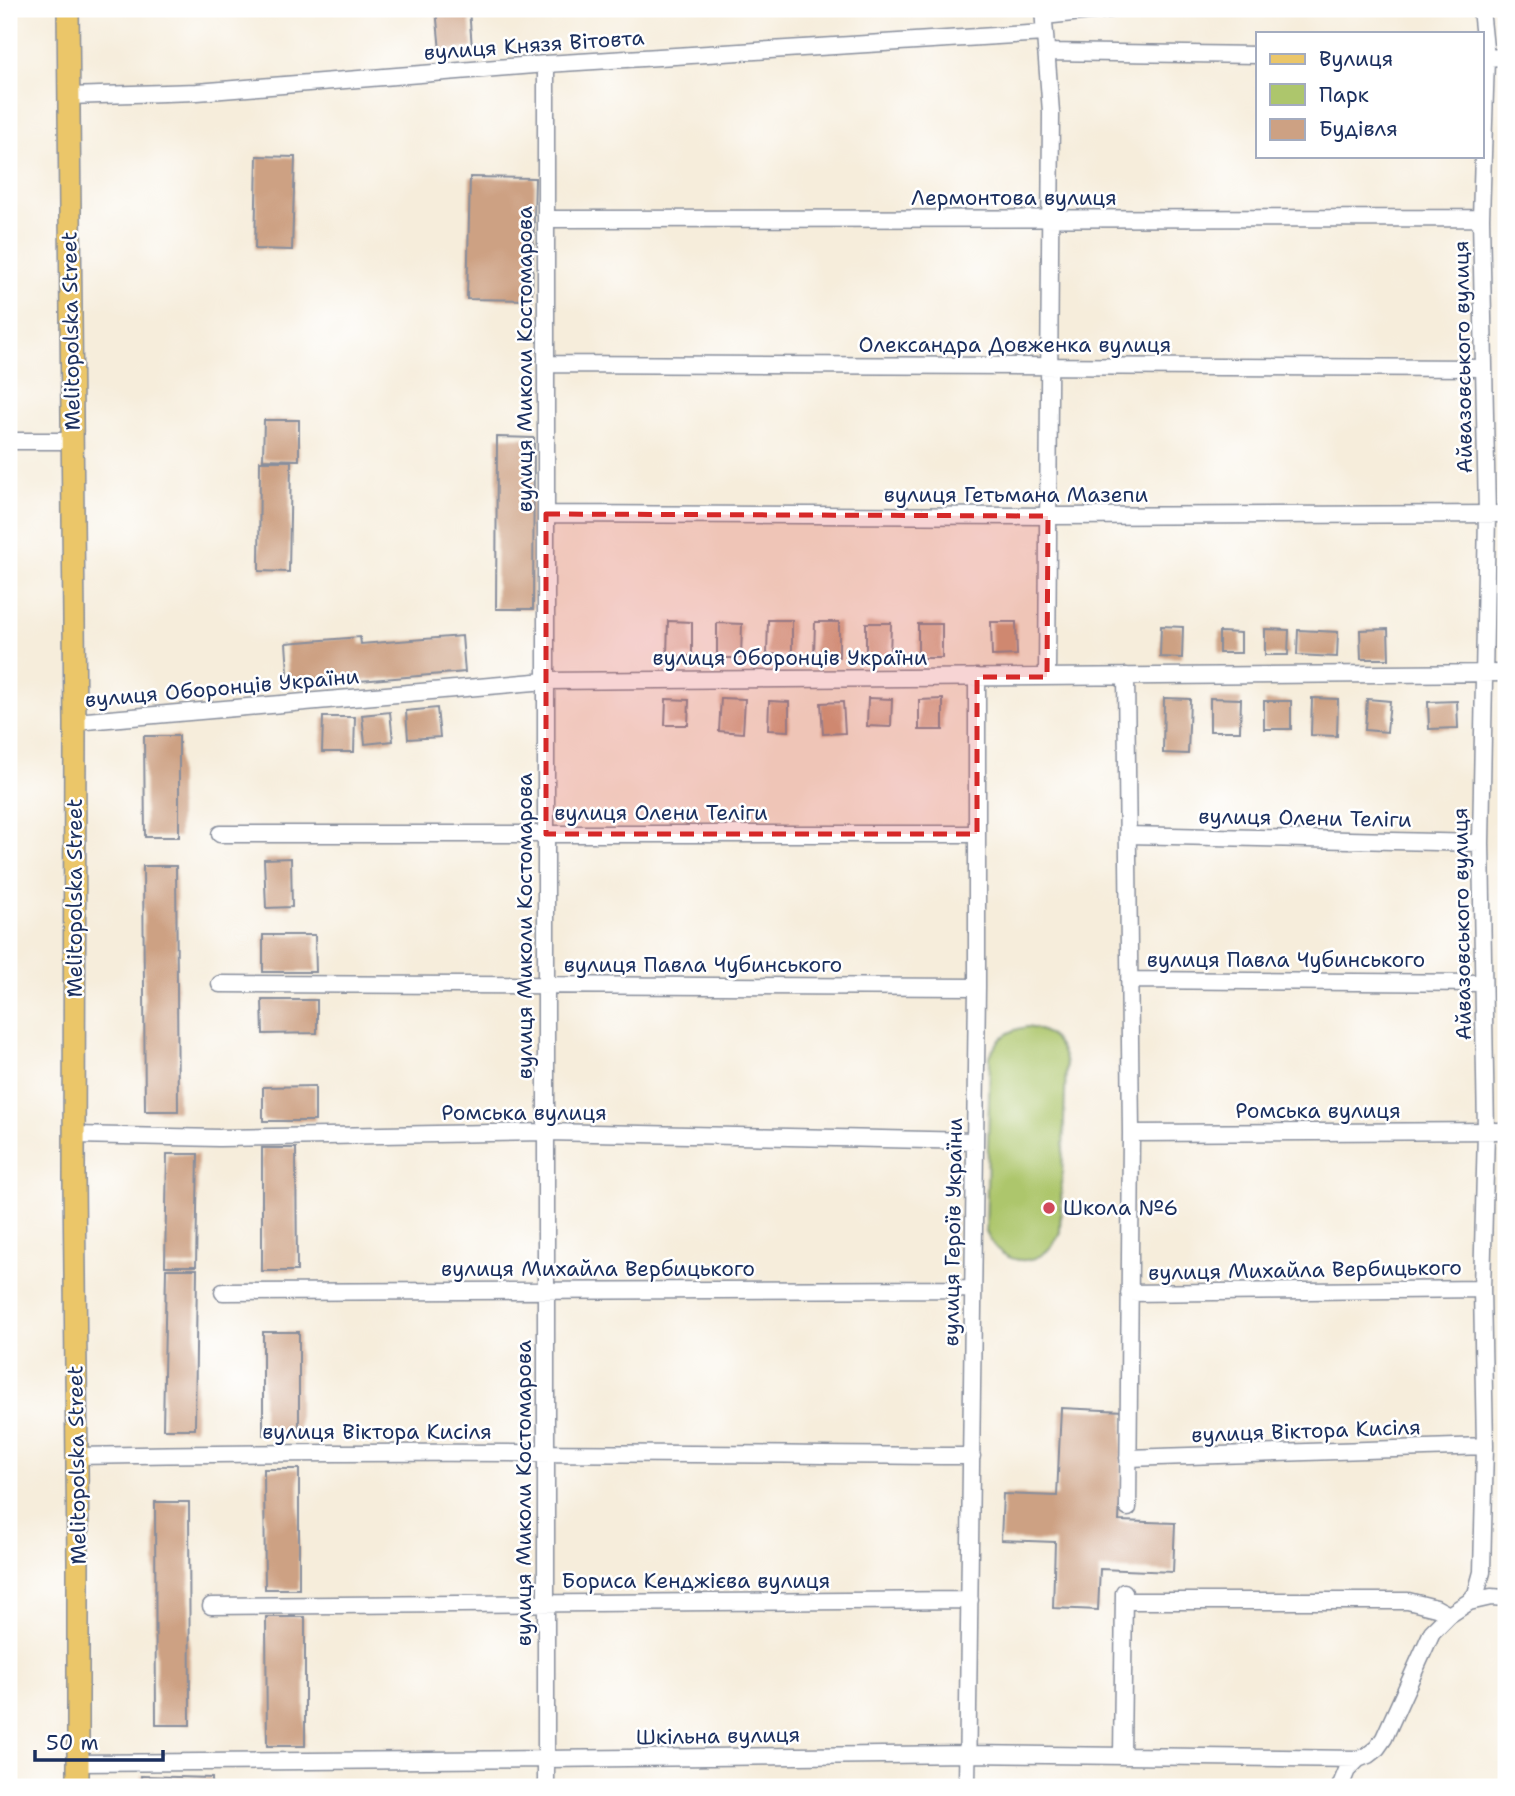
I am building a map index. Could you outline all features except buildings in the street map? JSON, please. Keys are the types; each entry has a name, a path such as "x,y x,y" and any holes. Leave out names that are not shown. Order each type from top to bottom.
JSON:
{"main road":[{"name":"Melitopolska Street","path":"68,9 75,722 74,1135 78,1787"}],"street":[{"path":"1047,677 1051,113 1044,12 1111,9"},
{"name":"Айвазовського вулиця","path":"1481,9 1482,32"},
{"name":"вулиця Князя Вітовта","path":"68,96 197,92 546,64 1044,33"},
{"path":"1046,52 1256,55"},
{"path":"1484,58 1506,57"},
{"name":"вулиця Миколи Костомарова","path":"545,1787 546,64"},
{"name":"Айвазовського вулиця","path":"1469,1602 1476,1594 1482,1572 1485,1446 1482,1289 1486,1131 1481,843 1487,514 1482,158"},
{"name":"Лермонтова вулиця","path":"546,219 1481,218"},
{"name":"Олександра Довженка вулиця","path":"546,364 1483,368"},
{"path":"9,441 72,441"},
{"name":"вулиця Гетьмана Мазепи","path":"546,514 1506,514"},
{"name":"вулиця Оборонців України","path":"75,722 546,681 1506,673"},
{"path":"1126,676 1131,1133 1128,1508"},
{"name":"вулиця Героїв України","path":"967,1787 977,987 977,677"},
{"name":"вулиця Олени Теліги","path":"220,834 977,834"},
{"name":"вулиця Олени Теліги","path":"1128,835 1481,843"},
{"name":"вулиця Павла Чубинського","path":"1129,980 1483,983"},
{"name":"вулиця Павла Чубинського","path":"220,984 977,987"},
{"name":"Ромська вулиця","path":"1131,1133 1506,1131"},
{"name":"Ромська вулиця","path":"74,1135 219,1138 546,1132 975,1141"},
{"name":"вулиця Михайла Вербицького","path":"223,1292 972,1289"},
{"name":"вулиця Михайла Вербицького","path":"1129,1293 1482,1289"},
{"name":"вулиця Віктора Кисіля","path":"1128,1458 1485,1446"},
{"name":"вулиця Віктора Кисіля","path":"77,1457 546,1453 972,1456"},
{"path":"1122,1756 1124,1597 1408,1601 1436,1608 1449,1615"},
{"path":"1340,1787 1347,1770 1358,1759 1377,1748 1384,1738 1433,1632 1449,1615 1469,1602 1491,1597 1506,1598"},
{"name":"Бориса Кенджієва вулиця","path":"211,1606 970,1600"},
{"name":"Шкільна вулиця","path":"78,1763 968,1754 1358,1759"}],"highlighted area":[{"path":"546,514 1048,516 1047,677 977,677 977,834 546,834"}],"green space":[{"path":"1027,1027 1042,1031 1054,1039 1066,1065 1060,1232 1044,1253 1023,1260 1002,1253 986,1232 990,1056 1004,1036"}],"place":[{"name":"Школа №6","path":"1049,1208"}]}
